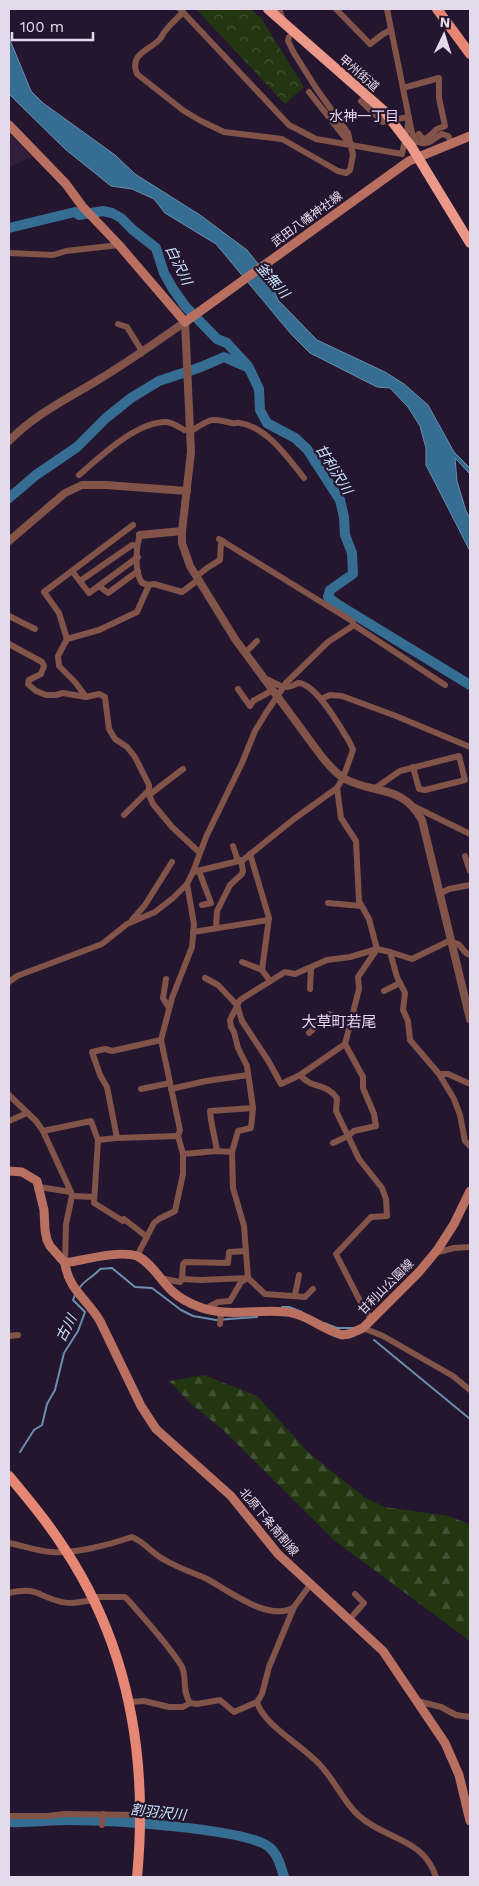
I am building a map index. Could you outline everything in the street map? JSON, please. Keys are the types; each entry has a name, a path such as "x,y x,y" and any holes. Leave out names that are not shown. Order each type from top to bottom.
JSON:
{"highway":[{"name":"甲州街道","path":"268,9 384,112 411,146 413,160 470,242"}],"main road":[{"path":"437,9 470,54"},
{"path":"9,125 66,184 98,224 187,320"},
{"name":"武田八幡神社線","path":"187,320 413,160 470,136"},
{"path":"9,1171 22,1172 37,1181 44,1210 47,1240 65,1263 126,1254 137,1256"},
{"name":"甘利山公園線","path":"137,1256 146,1262 173,1293 186,1301 221,1315 287,1312 342,1335 349,1334 363,1328 419,1272 435,1253 454,1224 470,1191"},
{"name":"北原下条南割線","path":"65,1263 70,1285 80,1294 100,1321 141,1406 156,1429 231,1496 278,1554 383,1651 445,1743 458,1775 470,1821"},
{"path":"9,1476 67,1552 93,1599 113,1648 129,1702 138,1753 141,1822 137,1877"}],"street":[{"path":"279,9 285,24"},
{"path":"336,9 370,44 391,30"},
{"path":"387,9 412,133 417,142 430,143 437,130 445,126 438,98 439,78 403,88"},
{"path":"289,37 288,41 316,88 348,133 351,146 353,155 350,170 346,173 338,171 282,139 224,132 184,111 137,74 134,66 144,50 159,39 164,30 182,11 289,125 316,139 351,146 402,154 404,145"},
{"path":"308,92 351,146"},
{"path":"361,101 383,122 386,122"},
{"path":"398,119 409,116"},
{"path":"407,130 409,116"},
{"path":"419,134 422,138 426,139 442,134 448,136 452,143"},
{"path":"9,253 53,255 66,251 119,245"},
{"path":"9,441 37,417 141,354 187,320"},
{"path":"187,320 191,452 182,543 185,554 197,578 263,678 322,757 343,778 401,797 415,807 470,834"},
{"path":"118,324 127,326 140,348 141,354"},
{"path":"193,430 207,421 221,419 233,424 240,422 274,442 304,478"},
{"path":"80,475 99,457 128,436 147,426 167,422 184,430"},
{"path":"10,542 65,492 82,485 187,491"},
{"path":"67,640 60,613 44,592 133,525"},
{"path":"182,531 140,535 137,546 138,571 142,583 154,584 182,592 189,589 197,578 220,560 221,540 352,621 354,625 445,685"},
{"path":"80,582 132,545 137,546"},
{"path":"72,571 89,593 138,557"},
{"path":"98,586 108,593 138,571"},
{"path":"86,697 83,696 75,682 59,666 58,656 67,640 99,630 137,612 150,585"},
{"path":"9,616 35,629"},
{"path":"238,689 250,706 253,701 275,694 284,688 328,642 354,625"},
{"path":"245,653 257,642"},
{"path":"9,644 42,662 44,666 41,674 30,680 28,684 32,688 46,695 63,693 86,697 99,694 105,697 111,733 135,757 146,778 153,804 172,827 200,852"},
{"path":"196,872 240,861 337,788 343,778 353,750 322,700 304,683 284,688 271,680 263,678"},
{"path":"130,922 166,905 196,872 200,852 275,694"},
{"path":"322,700 330,695 342,696 470,747"},
{"path":"374,789 400,771 413,767 459,756 465,780 425,790 419,788 413,767"},
{"path":"124,814 149,793 183,769"},
{"path":"332,1143 348,1136 354,1131 376,1126 374,1114 363,1088 363,1077 345,1044 350,1018 359,989 358,977 376,948 369,919 361,906 358,893 356,841 341,818 337,788"},
{"path":"415,807 422,820 470,1019"},
{"path":"216,928 217,911 230,885 243,871 233,846"},
{"path":"250,854 268,920 262,970"},
{"path":"465,856 470,872"},
{"path":"9,982 17,976 102,944 130,922 145,905 172,862"},
{"path":"196,872 211,903 202,905"},
{"path":"137,1256 154,1223 159,1218 175,1211 183,1174 183,1154 178,1136 180,1130 161,1040 169,1008 192,947 191,903 187,884"},
{"path":"439,894 448,889 470,885"},
{"path":"328,903 361,906"},
{"path":"193,932 268,920"},
{"path":"313,1289 305,1297 265,1294 248,1278 244,1226 233,1188 232,1152 238,1131 251,1128 253,1108 247,1066 230,1026 230,1020 237,1005 240,1000 285,972 295,974 327,960 350,957 376,948 412,959 451,941 460,944 465,953 470,955"},
{"path":"390,952 394,968 405,993 403,1010 408,1021 410,1040 439,1074 454,1099 466,1141 470,1146"},
{"path":"242,962 262,970 270,981"},
{"path":"310,988 311,968"},
{"path":"205,978 218,985 237,1005 242,1020 281,1084 300,1075 345,1044"},
{"path":"166,979 163,998 169,1008"},
{"path":"384,991 400,983"},
{"path":"309,1033 329,1014 336,1018 350,1018"},
{"path":"117,1138 107,1087 100,1075 92,1052 105,1049 112,1051 161,1040"},
{"path":"439,1074 448,1074 470,1084"},
{"path":"141,1089 248,1075"},
{"path":"300,1075 307,1083 324,1087 337,1098 336,1111 338,1118 359,1159 382,1188 386,1198 387,1216 371,1217 336,1254 360,1302 371,1319"},
{"path":"9,1095 43,1130 72,1194 66,1224 65,1263"},
{"path":"216,1151 210,1111 253,1108"},
{"path":"9,1121 27,1113"},
{"path":"43,1130 91,1121 98,1140 94,1204 123,1220 147,1237"},
{"path":"98,1140 178,1136"},
{"path":"183,1154 216,1151 232,1152"},
{"path":"39,1187 94,1197"},
{"path":"435,1253 454,1248 470,1247"},
{"path":"222,1248 229,1252 246,1251"},
{"path":"182,1279 183,1264 185,1262 228,1263 229,1252"},
{"path":"295,1295 299,1275"},
{"path":"159,1277 180,1282 182,1279 248,1278"},
{"path":"205,1309 218,1302 230,1301 240,1282 248,1278"},
{"path":"220,1324 221,1315"},
{"path":"363,1328 383,1336 453,1376 470,1390"},
{"path":"9,1336 18,1335"},
{"path":"9,1542 38,1550 67,1552 134,1537 163,1559 207,1579 246,1603 276,1611 286,1611 293,1608"},
{"path":"129,1702 144,1701 169,1707 183,1707 190,1703 197,1704 220,1700 234,1712 257,1702 262,1694 270,1667 293,1608 310,1585"},
{"path":"9,1593 28,1590 61,1602 125,1597 155,1633 167,1643 182,1667 184,1693 190,1703"},
{"path":"349,1620 364,1603 355,1594"},
{"path":"417,1701 470,1717"},
{"path":"257,1702 274,1727 312,1756 323,1767 357,1814 419,1849 432,1865 436,1877"},
{"path":"9,1816 102,1816 141,1822"},
{"path":"102,1816 102,1825"}],"shaded area":[{"path":"9,133 32,157 9,167"}],"green space":[{"path":"196,9 251,9 261,18 304,87 285,104"},
{"path":"204,1375 257,1396 310,1454 364,1497 385,1507 448,1516 469,1524 470,1641 335,1541 222,1429 191,1404 169,1381"}],"water":[{"path":"9,29 10,40 31,91 43,103 115,155 135,174 200,215 247,250 267,275 278,300 317,340 385,372 404,384 428,405 454,452 470,468 470,474 455,458 457,481 470,518 470,551 426,465 426,448 420,426 408,407 390,388 377,387 310,353 291,334 216,244 165,213 154,199 132,189 111,186 65,149 9,94"}],"waterway":[{"name":"白沢川","path":"9,228 75,212 79,215 103,211 121,218 156,248 164,273 185,306 217,339 227,343 248,366"},
{"name":"甘利沢川","path":"9,498 36,475 77,447 106,418 131,398 159,381 224,357 249,368 259,389 260,410 267,423 295,438 307,449 340,500 344,517 345,535 352,553 353,574 330,590 328,597 470,685"},
{"name":"古川","path":"79,1289 100,1269 112,1268 135,1287 152,1288 181,1310 193,1316 216,1320 257,1317"},
{"name":"古川","path":"20,1452 34,1430 42,1425 47,1404 55,1390 64,1353 78,1331 85,1312 73,1300 75,1295"},
{"name":"古川","path":"282,1307 289,1307 302,1312"},
{"name":"古川","path":"324,1323 337,1328 353,1328"},
{"name":"古川","path":"374,1340 470,1419"},
{"name":"割羽沢川","path":"9,1822 70,1820 112,1822 174,1826 233,1835 255,1840 269,1847 277,1857 284,1877"}],"district":[{"name":"水神一丁目","path":"364,116"},
{"name":"大草町若尾","path":"339,1022"}],"water label":[{"name":"釜無川","path":"273,280"}]}
